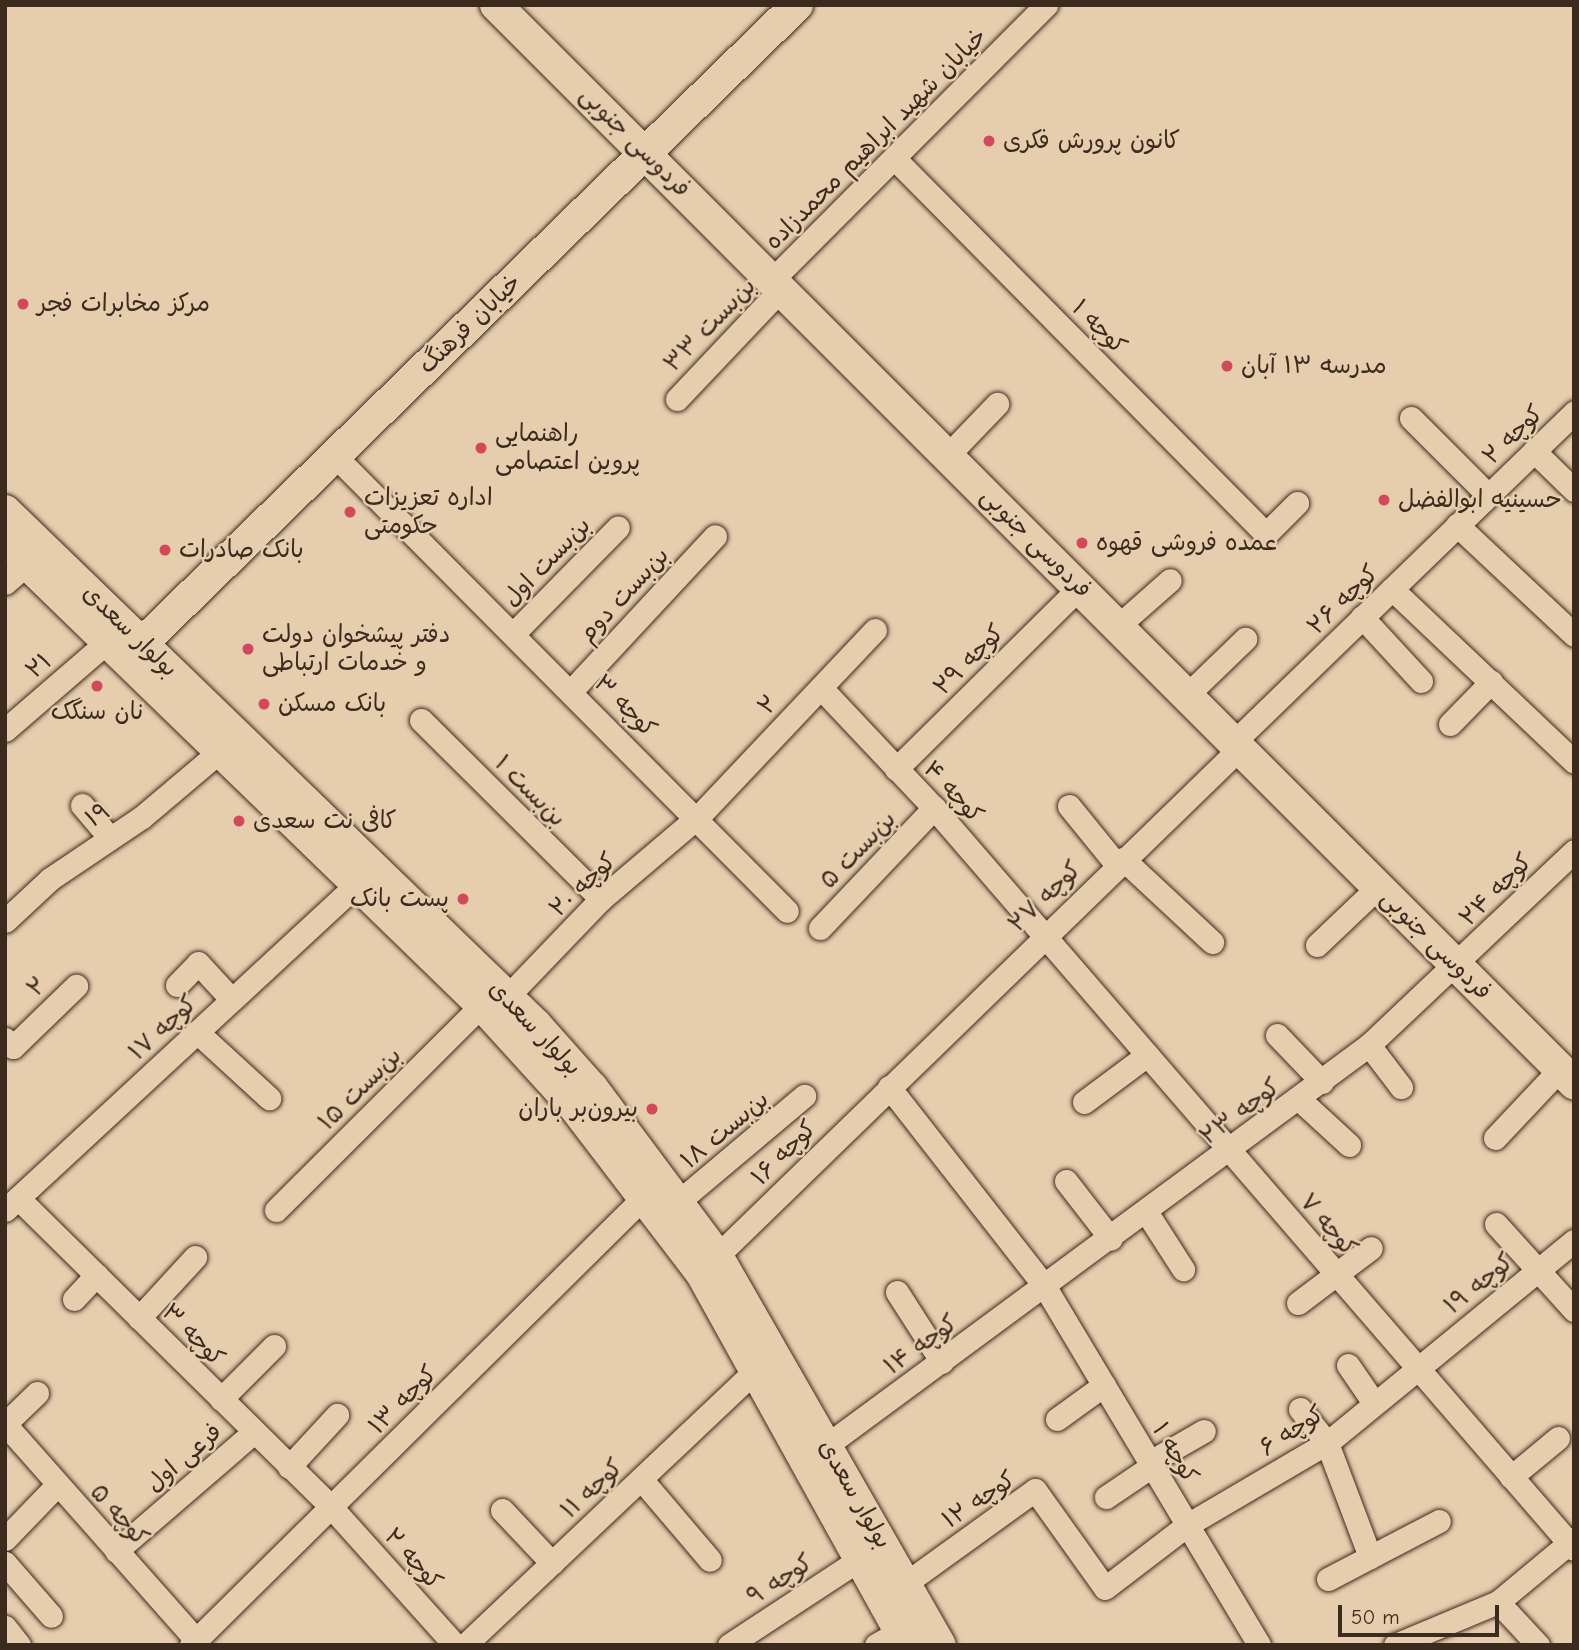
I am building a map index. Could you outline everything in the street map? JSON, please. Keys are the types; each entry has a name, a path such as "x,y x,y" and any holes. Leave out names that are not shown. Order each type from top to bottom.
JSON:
{"main road":[{"name":"فردوسی جنوبی","path":"496,5 646,152 1567,1076"},
{"name":"خیابان فرهنگ","path":"125,648 335,456 797,5"},
{"name":"بولوار سعدی","path":"5,511 220,751 357,884 592,1088 717,1256 940,1645"},
{"name":"بولوار سعدی","path":"5,542 16,573 125,648 494,1001 702,1274 860,1559 895,1640"}],"street":[{"name":"خیابان شهید ابراهیم محمدزاده","path":"777,284 894,158 1046,5"},
{"name":"کوچه ۱","path":"894,158 1266,534 1297,503"},
{"name":"بن‌بست ۳۳","path":"677,399 777,284"},
{"path":"948,455 997,404"},
{"name":"کوچه ۲","path":"1488,495 1574,412"},
{"path":"1411,418 1488,495"},
{"path":"1534,451 1574,490"},
{"path":"335,456 514,633"},
{"name":"کوچه ۲۶","path":"1237,745 1362,617 1488,495"},
{"path":"1457,525 1574,635"},
{"name":"بن‌بست اول","path":"514,633 618,527"},
{"name":"بن‌بست دوم","path":"572,690 715,536"},
{"path":"1118,626 1170,580"},
{"name":"کوچه ۲۹","path":"896,769 1080,587"},
{"path":"1392,589 1574,762"},
{"path":"1362,617 1421,681"},
{"name":"۲","path":"699,816 875,630"},
{"name":"کوچه ۳","path":"514,633 699,816 788,911"},
{"path":"1186,695 1245,639"},
{"name":"۲۱","path":"5,730 125,648"},
{"path":"1450,724 1490,682"},
{"name":"کوچه ۴","path":"821,688 934,808 1043,935"},
{"name":"بن‌بست ۱","path":"421,720 601,899"},
{"name":"کوچه ۲۷","path":"889,1087 1237,745"},
{"name":"۱۹","path":"5,921 50,878 110,838 220,751"},
{"path":"82,805 110,838"},
{"path":"1069,806 1120,862 1212,942"},
{"name":"بن‌بست ۵","path":"820,928 934,808"},
{"name":"کوچه ۲۰","path":"494,1001 601,899 699,816"},
{"name":"کوچه ۲۴","path":"1457,968 1569,864"},
{"name":"کوچه ۱۷","path":"12,1204 357,884"},
{"path":"1317,945 1378,887"},
{"name":"کوچه ۷","path":"1043,935 1511,1477 1572,1544"},
{"path":"177,985 198,964 232,1000"},
{"name":"کوچه ۲۳","path":"1045,1287 1231,1153 1369,1045 1457,968"},
{"name":"۲","path":"5,1039 13,1047 76,986"},
{"name":"بن‌بست ۱۵","path":"276,1210 494,1001"},
{"path":"197,1032 269,1098"},
{"path":"1277,1035 1322,1082"},
{"path":"1369,1045 1401,1087"},
{"path":"1084,1101 1147,1055"},
{"path":"1495,1138 1567,1076"},
{"name":"کوچه ۱","path":"889,1087 1045,1287 1259,1645"},
{"name":"کوچه ۱۶","path":"717,1256 889,1087"},
{"name":"بن‌بست ۱۸","path":"678,1202 804,1096"},
{"path":"1300,1099 1349,1145"},
{"path":"1066,1181 1111,1239"},
{"name":"کوچه ۱۳","path":"194,1642 645,1196"},
{"name":"کوچه ۳","path":"12,1204 96,1275 332,1508"},
{"path":"1147,1213 1183,1269"},
{"path":"1496,1224 1574,1310"},
{"name":"کوچه ۱۹","path":"1416,1367 1574,1241"},
{"path":"1298,1303 1338,1276 1371,1248"},
{"path":"139,1318 195,1257"},
{"path":"74,1299 96,1275"},
{"name":"کوچه ۱۴","path":"827,1445 1045,1287"},
{"path":"897,1292 942,1362"},
{"path":"221,1399 274,1346"},
{"path":"1348,1365 1374,1403"},
{"name":"کوچه ۶","path":"1187,1525 1327,1443 1416,1367"},
{"name":"کوچه ۱۱","path":"465,1645 755,1371"},
{"path":"1057,1419 1104,1385"},
{"path":"5,1424 37,1393"},
{"path":"1300,1409 1327,1443 1370,1557"},
{"path":"289,1466 337,1415"},
{"name":"کوچه ۵","path":"5,1424 194,1642"},
{"path":"1107,1497 1151,1464 1204,1431"},
{"name":"فرعی اول","path":"116,1550 254,1432"},
{"path":"1511,1477 1558,1438"},
{"path":"640,1479 710,1560"},
{"path":"5,1539 57,1485"},
{"name":"کوچه ۱۲","path":"905,1583 1035,1490 1105,1588 1187,1525"},
{"name":"کوچه ۲","path":"332,1508 455,1645"},
{"path":"502,1510 552,1563"},
{"path":"1328,1579 1439,1521"},
{"path":"1395,1645 1497,1602 1572,1544"},
{"name":"کوچه ۹","path":"729,1645 860,1559"},
{"path":"5,1563 51,1616"},
{"path":"1497,1602 1534,1644"},
{"path":"5,1627 19,1645"}],"place":[{"name":"کانون پرورش فکری","path":"989,141"},
{"name":"مرکز مخابرات فجر","path":"23,304"},
{"name":"مدرسه ۱۳ آبان","path":"1227,366"},
{"name":"راهنمایی پروین اعتصامی","path":"481,448"},
{"name":"حسینیه ابوالفضل","path":"1384,500"},
{"name":"اداره تعزیزات حکومتی","path":"350,512"},
{"name":"عمده فروشی قهوه","path":"1082,543"},
{"name":"بانک صادرات","path":"165,550"},
{"name":"دفتر پیشخوان دولت و خدمات ارتباطی","path":"248,649"},
{"name":"نان سنگک","path":"97,686"},
{"name":"بانک مسکن","path":"264,704"},
{"name":"کافی نت سعدی","path":"239,821"},
{"name":"پست بانک","path":"463,899"},
{"name":"بیرون‌بر باران","path":"652,1109"}]}
